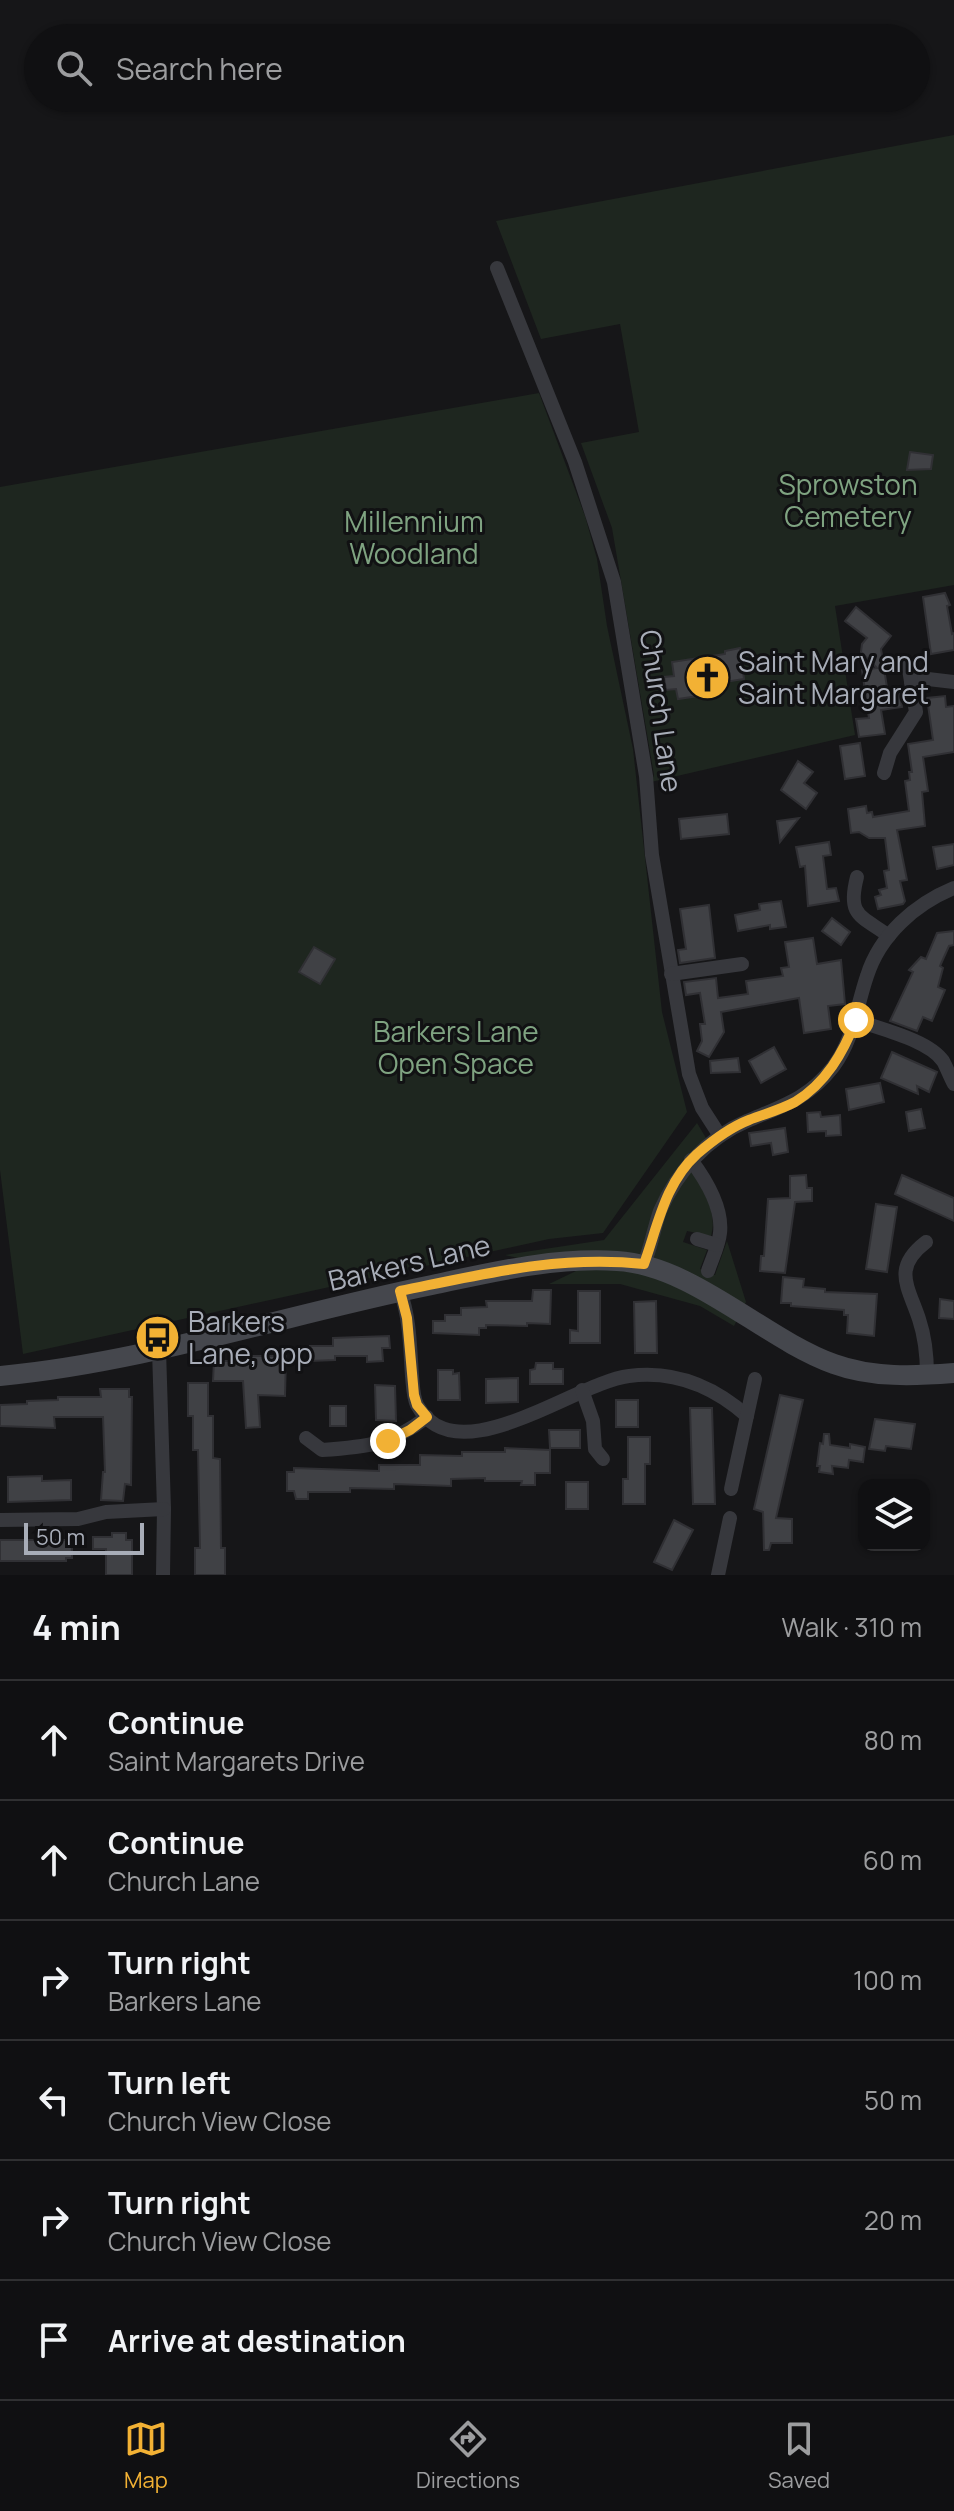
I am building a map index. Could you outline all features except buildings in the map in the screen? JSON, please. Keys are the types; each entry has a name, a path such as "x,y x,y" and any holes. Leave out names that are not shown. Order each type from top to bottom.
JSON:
{"street":[{"name":"Church Lane","path":"497,268 575,462 614,582 646,776 652,855 689,1074 702,1108 720,1136"},
{"path":"884,773 890,753 916,712 908,663"},
{"path":"911,682 928,679 954,682"},
{"path":"857,877 853,906 859,915 889,936"},
{"path":"954,888 928,900 908,915 889,936 867,976 845,1048 815,1087 795,1101 720,1136 691,1160 662,1207 644,1264 704,1292 792,1344 834,1364 866,1372 954,1373"},
{"path":"671,974 742,964"},
{"path":"856,1020 923,1044 943,1061 954,1084"},
{"path":"691,1160 709,1184 720,1225 708,1271"},
{"path":"697,1239 717,1245"},
{"path":"926,1242 913,1252 904,1276 924,1337 927,1375"},
{"name":"Barkers Lane","path":"0,1376 159,1350 400,1291 548,1262 617,1261 644,1264"},
{"path":"400,1291 407,1318 414,1395 417,1405 439,1427 457,1431 509,1425 582,1390 630,1376 678,1379 699,1384 724,1396 747,1416"},
{"path":"159,1350 163,1575"},
{"path":"731,1489 755,1379"},
{"path":"582,1390 593,1421 595,1449 603,1459"},
{"path":"306,1438 322,1450 368,1447 410,1430 427,1417"},
{"path":"0,1520 78,1519 106,1512 164,1509"},
{"path":"718,1575 730,1518"}],"green space":[{"name":"Sprowston Cemetery","path":"954,135 954,585 835,606 855,735 651,782 654,775 612,528 581,443 639,432 620,324 541,339 496,221"},
{"path":"539,393 585,516 597,559 607,626 633,749 662,1012 687,1112 603,1233 549,1239 23,1354 0,1170 0,487"},
{"path":"697,1123 706,1138 684,1160 706,1196 713,1226 711,1236 687,1231 683,1242 707,1250 700,1269 715,1275 727,1241 746,1302 734,1326 700,1306 620,1284 549,1284 576,1271 505,1255 604,1240"}],"place":[{"name":"Saint Mary and Saint Margaret","path":"707,677"},
{"name":"Barkers Lane, opp","path":"157,1337"}],"route":[{"path":"388,1441 427,1417 417,1405 414,1395 407,1318 400,1291 548,1262 585,1260 644,1264 659,1214 691,1160 720,1136 795,1101 815,1087 845,1048 856,1020"}],"park label":[{"name":"Millennium Woodland","path":"414,537"},
{"name":"Barkers Lane Open Space","path":"456,1047"}]}
